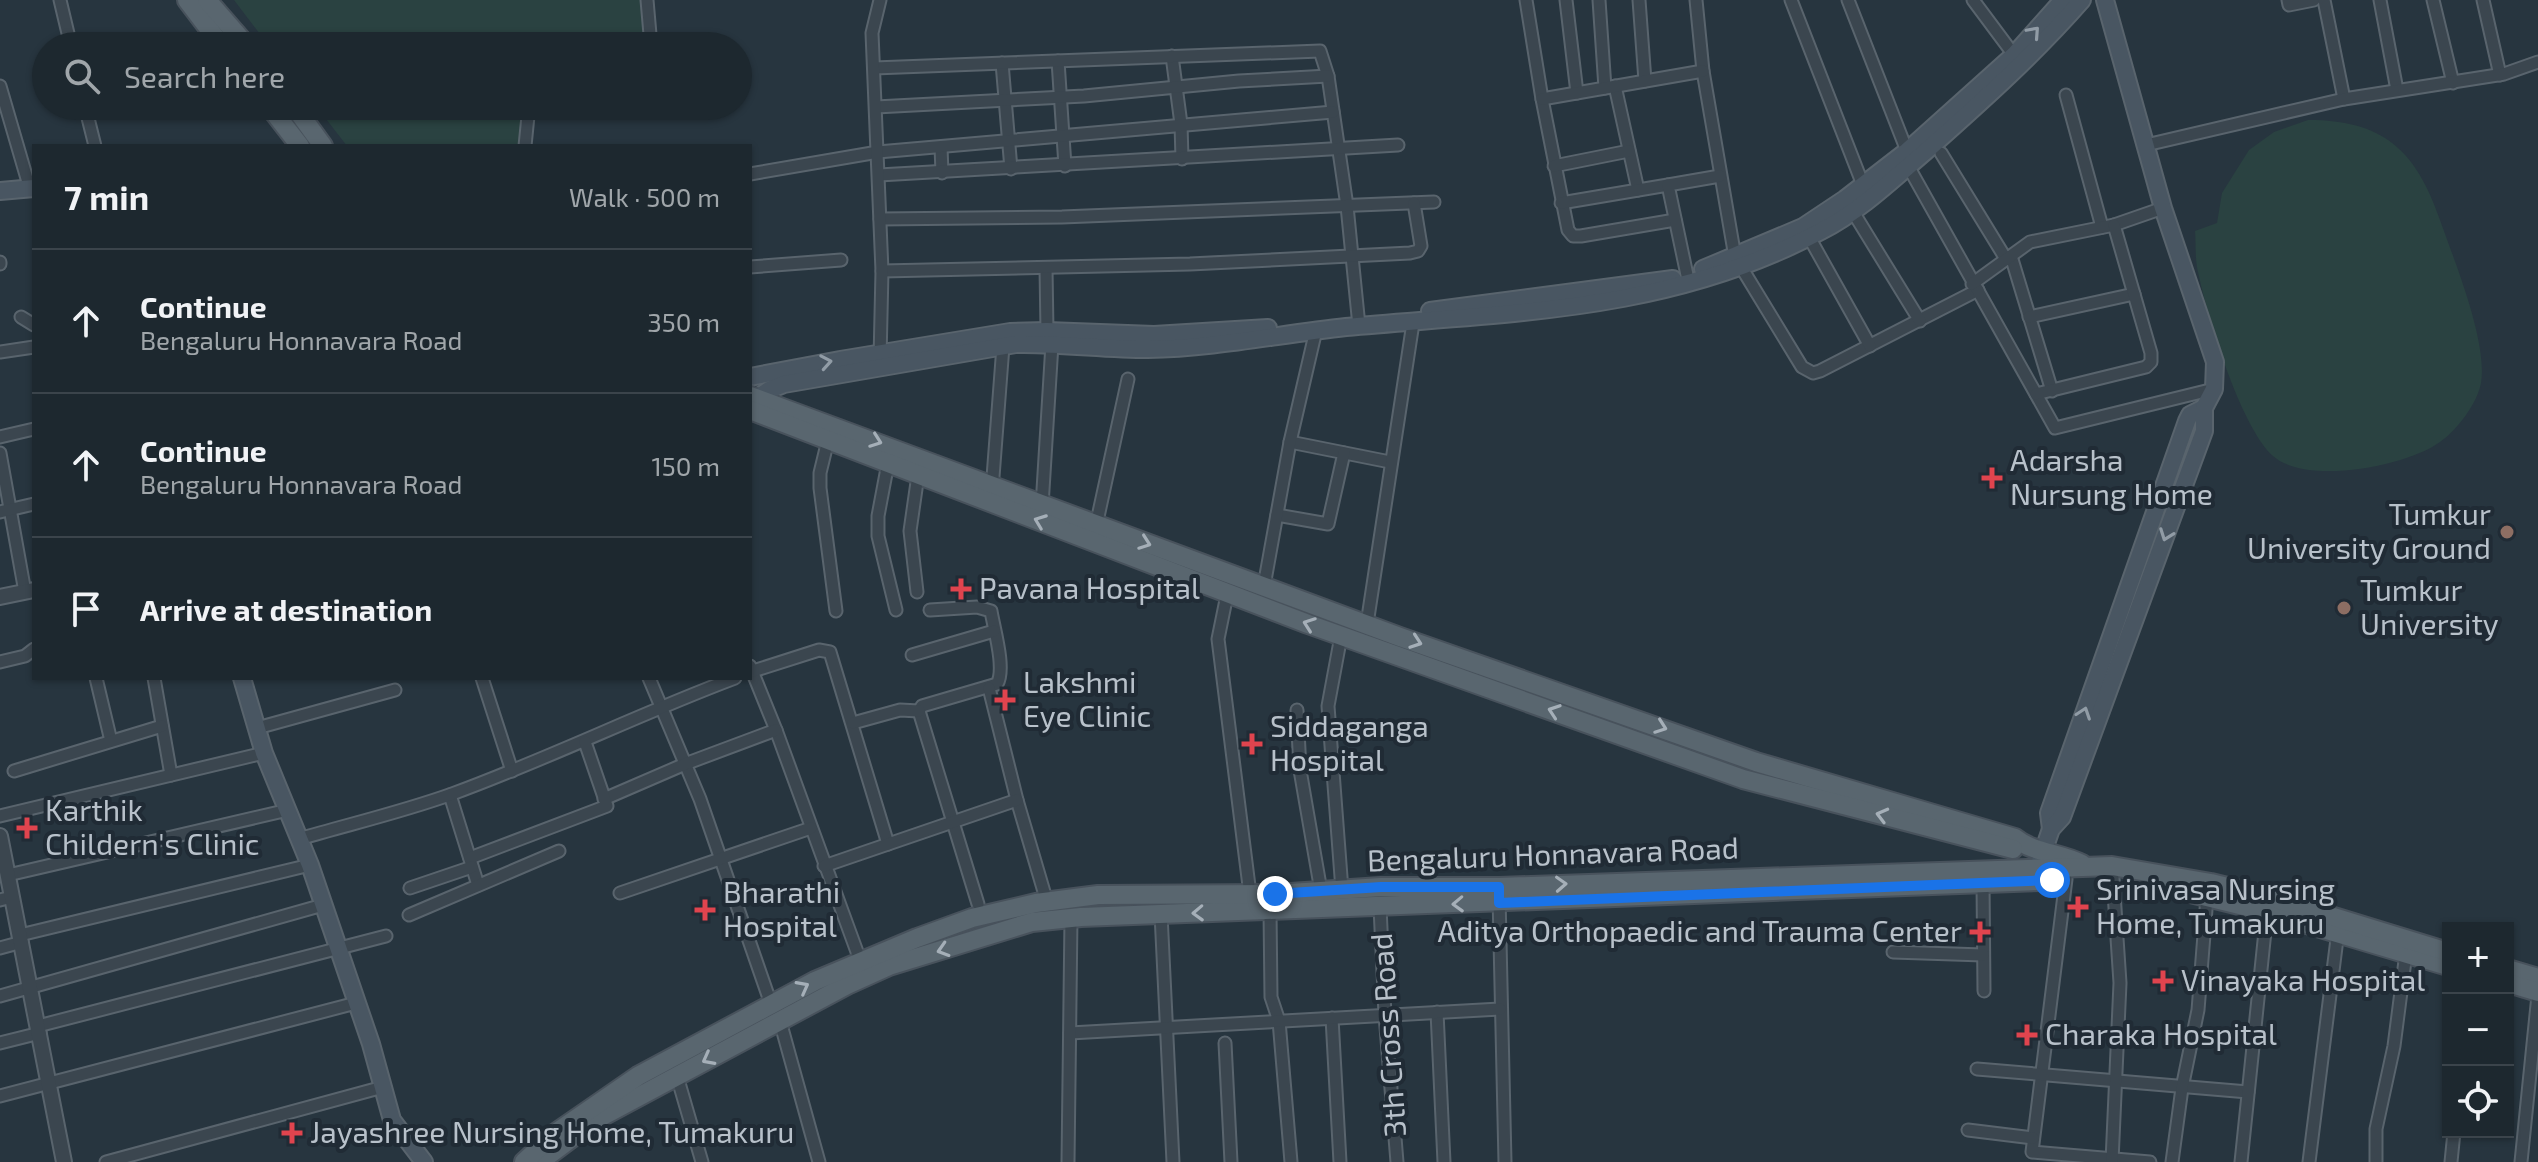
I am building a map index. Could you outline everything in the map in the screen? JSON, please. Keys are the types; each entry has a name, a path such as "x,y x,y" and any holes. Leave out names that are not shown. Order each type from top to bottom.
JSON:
{"main road":[{"path":"187,0 211,32"},
{"path":"207,0 235,32"},
{"path":"752,401 784,384 1010,332 1123,349 1177,348 1664,281 1737,263 1849,206 1863,185 1908,159 2014,55 2063,0"},
{"path":"752,377 1003,346 1049,337 1185,335 1359,322 1413,323 1500,315 1622,299 1683,286 1809,237 2016,71 2082,0"},
{"path":"2038,867 2051,829 2062,817 2204,431 2204,408 2214,389 2215,362 2163,208 2105,0"},
{"path":"280,120 298,144"},
{"path":"304,120 322,144"},
{"path":"0,191 32,188"},
{"path":"752,402 828,440 918,475 1042,506 1756,762 2015,838 2038,867"},
{"path":"752,402 992,494 1227,593 1743,779 2011,849 2024,846"},
{"path":"243,680 264,753 310,865 392,1120 424,1162"},
{"path":"1968,871 1991,859 1988,843"},
{"name":"Bengaluru Honnavara Road","path":"541,1162 597,1119 677,1076 860,960 972,918 1098,895 1342,890 1499,895 1983,883 2038,867 2066,879 2099,874 2112,866 2211,883 2442,964"},
{"name":"Bengaluru Honnavara Road","path":"524,1162 557,1132 638,1076 775,1013 889,966 1032,922 1161,914 1380,907 1499,895 2038,867 2139,881 2442,951"},
{"path":"2514,971 2538,978"},
{"path":"2514,985 2538,994"}],"street":[{"path":"60,0 68,32"},
{"path":"647,0 650,32"},
{"path":"880,0 872,33 882,271 880,361"},
{"path":"1526,0 1568,230 1573,236 1675,220"},
{"path":"1566,0 1577,93"},
{"path":"1599,0 1610,87 1638,190"},
{"path":"1639,0 1645,81"},
{"path":"1696,0 1703,71 1737,263 1802,367 1813,373 1920,321 1975,287 2030,242 2108,226 2163,208"},
{"path":"1791,0 1863,185"},
{"path":"1848,0 1908,159 1975,287 2055,428 2214,389"},
{"path":"2288,0 2289,5 2314,0"},
{"path":"2324,0 2344,99"},
{"path":"2380,0 2397,90"},
{"path":"2433,0 2453,83"},
{"path":"2483,0 2500,75"},
{"path":"1977,2 2014,55"},
{"path":"874,68 1320,51 1328,76 1347,206 1359,322"},
{"path":"1172,56 1182,159"},
{"path":"1058,61 1065,166"},
{"path":"2146,145 2344,99 2500,75 2538,62"},
{"path":"1002,63 1011,169"},
{"path":"1542,99 1703,71"},
{"path":"876,107 1060,97 1328,76"},
{"path":"0,86 32,188"},
{"path":"2036,394 2146,367 2151,362 2134,294 2108,226 2066,95"},
{"path":"752,174 878,152 1333,112"},
{"path":"88,120 94,144"},
{"path":"525,144 528,120"},
{"path":"879,175 1398,145"},
{"path":"941,147 942,173"},
{"path":"1554,166 1629,151"},
{"path":"1941,153 2008,258 2052,391"},
{"path":"1561,203 1720,176"},
{"path":"1668,185 1687,275"},
{"path":"880,219 1048,218 1434,202"},
{"path":"882,271 1353,257 1418,251 1421,246 1414,203"},
{"path":"1849,206 1920,321"},
{"path":"1809,237 1870,346"},
{"path":"752,267 841,260"},
{"path":"1042,506 1049,337 1046,268"},
{"path":"2029,317 2134,294"},
{"path":"21,317 32,324"},
{"path":"1367,624 1413,323"},
{"path":"1264,586 1290,442 1316,330"},
{"path":"992,494 1003,346"},
{"path":"0,352 32,347"},
{"path":"1096,526 1128,379"},
{"path":"0,437 32,429"},
{"path":"828,440 820,473 820,488 836,611"},
{"path":"1290,442 1390,462"},
{"path":"0,453 5,511 30,591 0,597"},
{"path":"1277,515 1328,524 1344,453"},
{"path":"888,463 878,516 878,536 896,610"},
{"path":"917,592 910,531 918,475"},
{"path":"5,511 32,504"},
{"path":"1232,574 1218,639 1250,894"},
{"path":"930,610 977,607 991,611 1001,677 997,684 922,706 919,711 978,904"},
{"path":"912,655 994,631"},
{"path":"1341,636 1328,706 1342,890"},
{"path":"752,670 819,650 830,652 888,844"},
{"path":"0,662 25,656 32,651"},
{"path":"752,672 860,960"},
{"path":"96,680 111,741"},
{"path":"154,680 171,775"},
{"path":"483,680 512,771"},
{"path":"650,680 685,764 775,1013 819,1162"},
{"path":"299,839 450,795 585,742 660,706 730,680"},
{"path":"989,688 1047,902"},
{"path":"257,728 395,690"},
{"path":"853,723 900,710 919,711"},
{"path":"1297,710 1299,762 1321,891"},
{"path":"14,771 162,726"},
{"path":"604,799 776,730"},
{"path":"410,888 607,806 585,742"},
{"path":"0,816 264,753"},
{"path":"450,795 478,885"},
{"path":"824,866 1017,800"},
{"path":"8,875 288,810"},
{"path":"620,893 811,828"},
{"path":"0,836 8,875 6,898 21,939 64,1162"},
{"path":"409,915 559,851"},
{"path":"0,948 21,939 310,865"},
{"path":"2099,874 2120,983 2112,1160"},
{"path":"2066,879 2032,1152 2066,1158 2150,1162"},
{"path":"1983,883 1984,991"},
{"path":"1499,895 1505,1162"},
{"path":"2172,1162 2182,1088 2198,1010 2207,897"},
{"path":"0,996 323,905"},
{"name":"3th Cross Road","path":"1380,907 1397,1162"},
{"path":"1270,911 1271,997 1279,1021 1291,1162"},
{"path":"2241,1162 2267,912"},
{"path":"1161,914 1173,1162"},
{"path":"1068,1162 1071,918"},
{"path":"2309,1162 2339,926"},
{"path":"0,1043 39,1029 386,936"},
{"path":"1893,952 1983,955"},
{"path":"2376,1162 2376,1129 2394,1046 2406,953"},
{"path":"2521,1162 2538,994"},
{"path":"0,1096 356,1003"},
{"path":"1070,1033 1500,1009"},
{"path":"1437,1012 1444,1162"},
{"path":"1332,1018 1340,1162"},
{"path":"1225,1043 1231,1162"},
{"path":"1977,1069 2248,1092"},
{"path":"677,1076 702,1162"},
{"path":"106,1162 383,1087"},
{"path":"1968,1130 2033,1138"},
{"path":"2451,1162 2453,1138"}],"green space":[{"path":"234,0 648,0 651,32 258,32"},
{"path":"327,120 521,120 524,144 345,144"},
{"path":"2308,120 2334,121 2376,133 2393,144 2420,175 2440,220 2480,346 2481,383 2471,408 2459,424 2425,451 2382,465 2332,471 2309,470 2289,465 2273,456 2248,420 2226,368 2197,267 2195,231 2217,223 2222,193 2249,150 2274,132"}],"place":[{"name":"Adarsha Nursung Home","path":"1992,478"},
{"name":"Tumkur University Ground","path":"2507,532"},
{"name":"Pavana Hospital","path":"961,589"},
{"name":"Tumkur University","path":"2344,608"},
{"name":"Lakshmi Eye Clinic","path":"1005,700"},
{"name":"Siddaganga Hospital","path":"1252,744"},
{"name":"Karthik Childern's Clinic","path":"27,828"},
{"name":"Srinivasa Nursing Home, Tumakuru","path":"2078,907"},
{"name":"Bharathi Hospital","path":"705,910"},
{"name":"Aditya Orthopaedic and Trauma Center","path":"1980,932"},
{"name":"Vinayaka Hospital","path":"2163,981"},
{"name":"Charaka Hospital","path":"2027,1035"},
{"name":"Jayashree Nursing Home, Tumakuru","path":"292,1133"}],"route":[{"path":"1275,894 1381,887 1499,887 1499,903 2052,880"}]}
